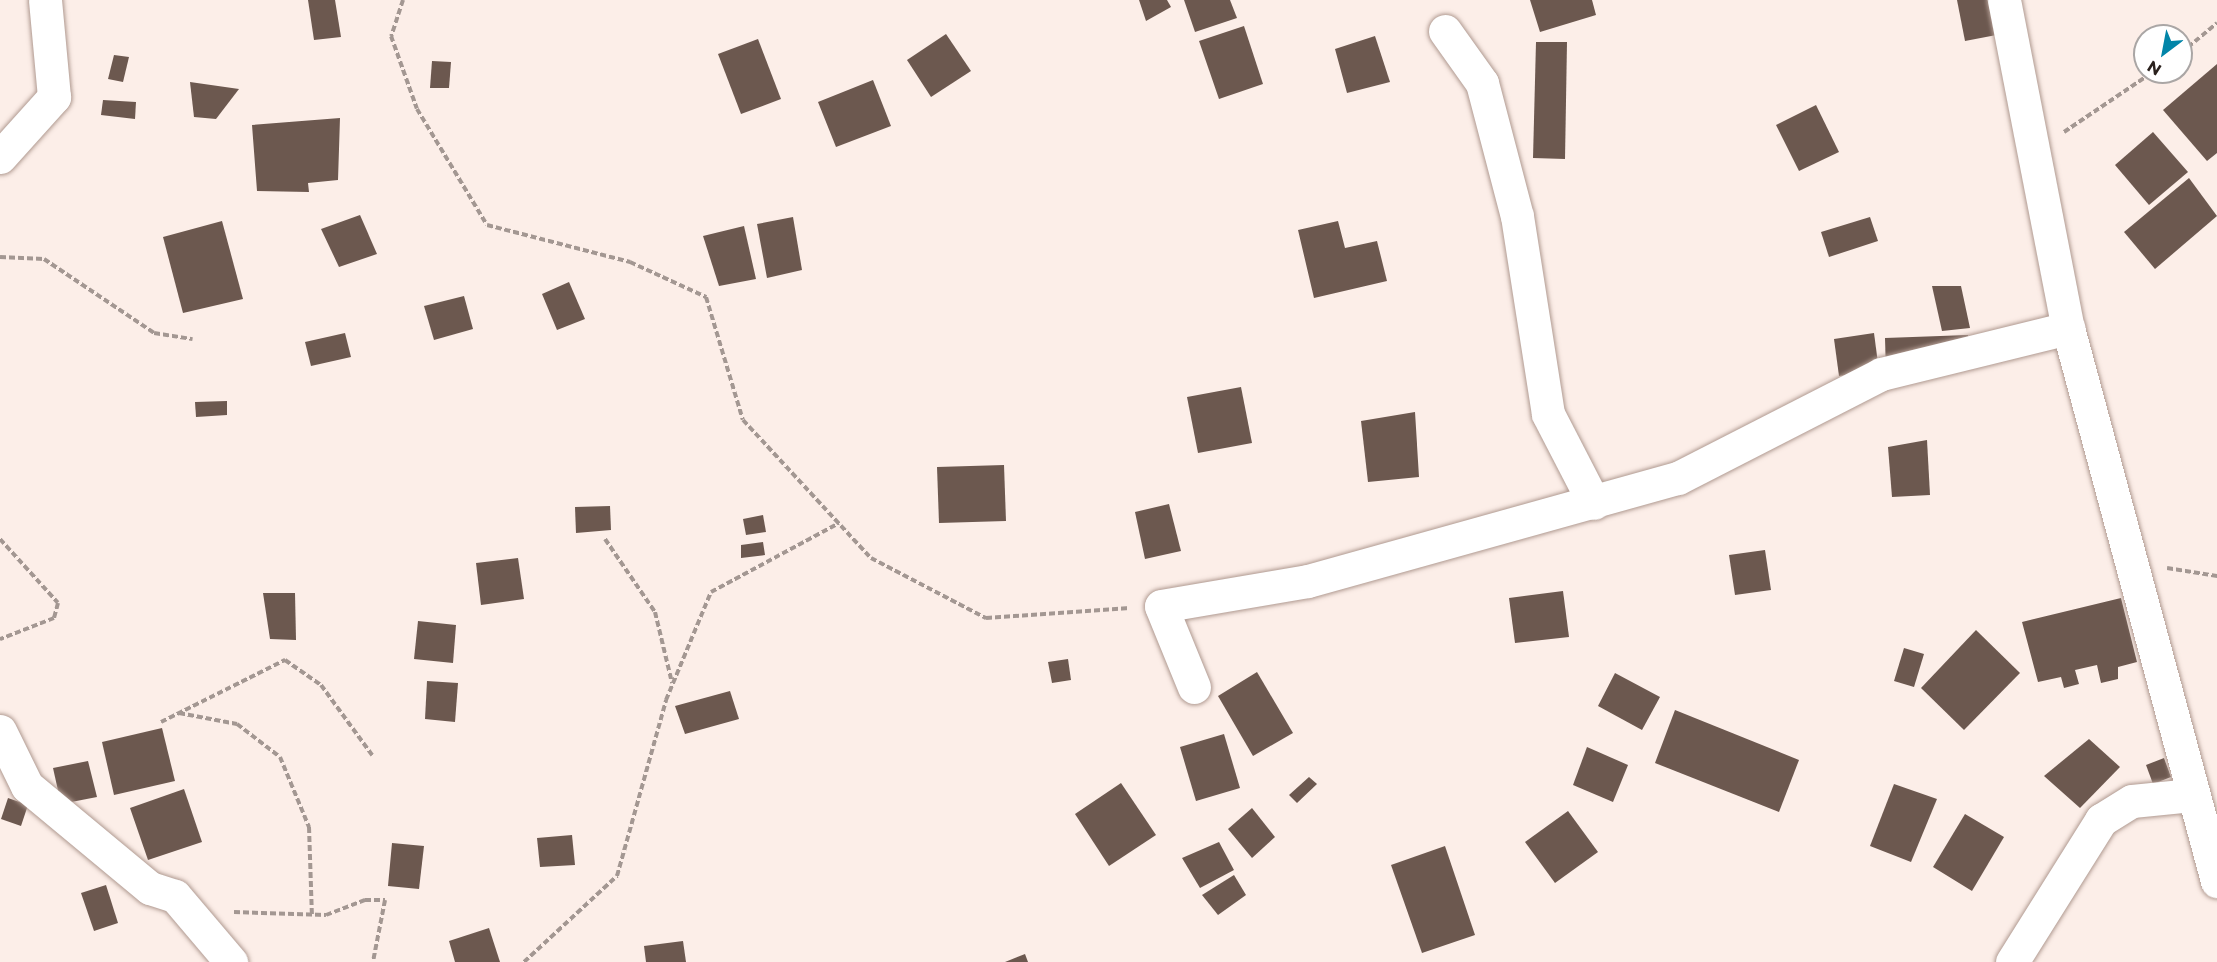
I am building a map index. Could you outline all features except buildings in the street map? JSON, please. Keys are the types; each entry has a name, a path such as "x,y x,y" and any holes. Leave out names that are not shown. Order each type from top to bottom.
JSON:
{"street":[{"path":"0,157 54,97 45,0"},
{"path":"2004,0 2031,154 2068,328 2128,562 2217,882"},
{"path":"1445,31 1482,83 1517,216 1548,414 1594,503"},
{"path":"1194,687 1161,606 1308,581 1678,478 1881,374 2068,328"},
{"path":"0,731 27,786 150,888 181,903 231,962"},
{"path":"2012,962 2101,820 2132,801 2192,795"}],"path":[{"path":"403,0 391,36 417,108 487,225 630,262 706,297 743,420 871,558 986,618 1161,606"},
{"path":"2193,43 2217,23"},
{"path":"2031,154 2135,84"},
{"path":"0,257 44,258 154,333 193,339"},
{"path":"524,962 617,876 672,684 711,592 839,523"},
{"path":"0,538 58,603 54,618 0,639"},
{"path":"605,539 655,612 672,684"},
{"path":"2128,562 2217,576"},
{"path":"161,722 285,660 321,685 372,755"},
{"path":"178,713 237,724 280,757 309,827 312,916"},
{"path":"181,903 258,916 312,916 385,900 373,962"}]}
